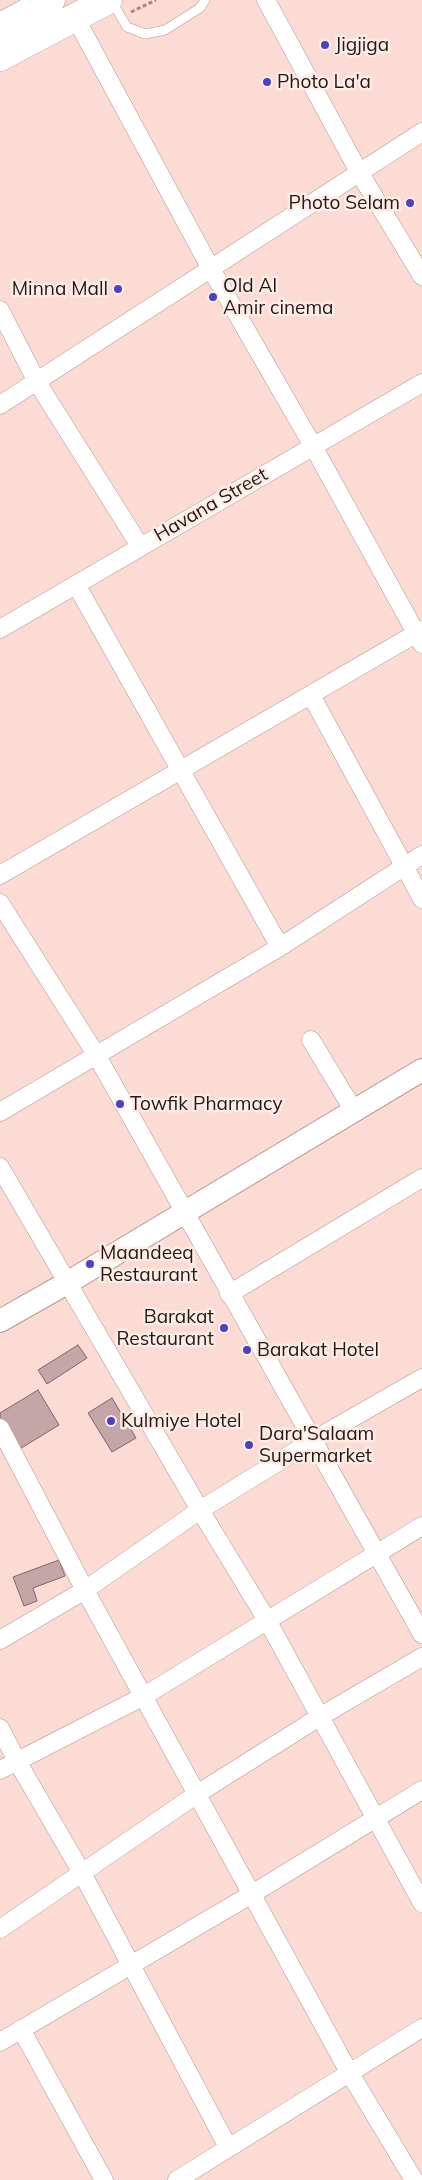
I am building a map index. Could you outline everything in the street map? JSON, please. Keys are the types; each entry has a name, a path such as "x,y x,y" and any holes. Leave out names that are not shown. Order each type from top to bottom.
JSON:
{"highway":[{"path":"0,27 51,0"},
{"path":"0,57 109,0"}],"street":[{"path":"266,0 359,172 422,276"},
{"path":"0,875 311,695 420,636 314,446 211,269 75,17"},
{"path":"0,406 422,132"},
{"path":"0,310 37,382 140,546"},
{"name":"Havana Street","path":"0,629 77,586 140,546 422,383"},
{"path":"77,586 280,947"},
{"path":"311,695 422,899"},
{"path":"0,1112 280,947 422,855"},
{"path":"0,903 97,1056 229,1294 422,1634"},
{"path":"312,1040 354,1111"},
{"path":"0,1321 67,1283 422,1070"},
{"path":"0,1167 200,1510 267,1620 422,1903"},
{"path":"229,1294 422,1178"},
{"path":"0,1640 85,1590 200,1510 312,1441 422,1378"},
{"path":"0,1428 85,1590 349,2072 414,2180"},
{"path":"0,1770 144,1696 422,1526"},
{"path":"0,1929 197,1794 321,1716 422,1656"},
{"path":"0,1728 17,1762 82,1873 228,2147"},
{"path":"0,2042 252,1894 422,1790"},
{"path":"177,2180 422,2028"},
{"path":"22,2029 104,2180"}],"lane":[{"path":"109,0 127,28 145,34 165,30 200,8 205,0"}],"building":[{"path":"78,1345 87,1358 47,1384 38,1370"},
{"path":"38,1390 59,1425 18,1450 0,1421 0,1413"},
{"path":"112,1398 136,1438 112,1452 88,1413"},
{"path":"59,1560 65,1576 33,1588 37,1601 24,1606 13,1577"}],"place":[{"name":"Jigjiga","path":"325,45"},
{"name":"Photo La'a","path":"267,82"},
{"name":"Photo Selam","path":"410,203"},
{"name":"Minna Mall","path":"118,289"},
{"name":"Old Al Amir cinema","path":"213,297"},
{"name":"Towfik Pharmacy","path":"120,1104"},
{"name":"Maandeeq Restaurant","path":"90,1264"},
{"name":"Barakat Restaurant","path":"224,1328"},
{"name":"Barakat Hotel","path":"247,1350"},
{"name":"Kulmiye Hotel","path":"111,1421"},
{"name":"Dara'Salaam Supermarket","path":"249,1445"}]}
